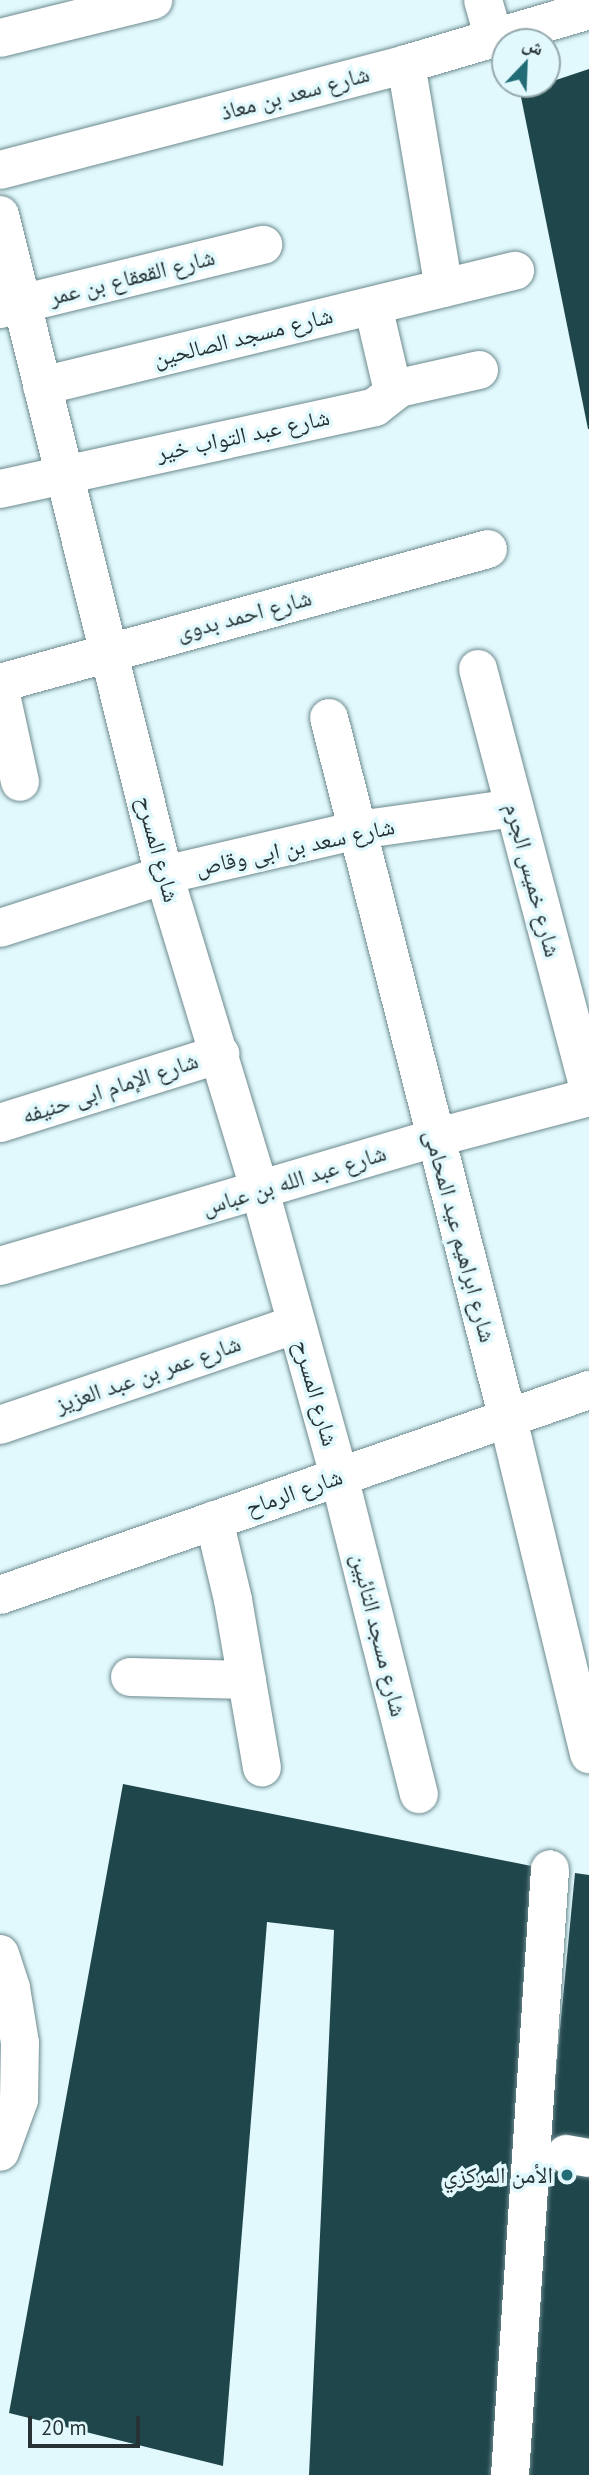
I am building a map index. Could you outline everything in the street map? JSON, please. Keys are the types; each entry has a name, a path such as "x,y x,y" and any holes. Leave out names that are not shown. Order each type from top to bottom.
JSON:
{"street":[{"path":"0,38 153,0"},
{"path":"483,0 491,28"},
{"name":"شارع سعد بن معاذ","path":"530,28 589,10"},
{"name":"شارع سعد بن معاذ","path":"0,170 491,40"},
{"path":"406,64 444,288"},
{"name":"شارع المسرح","path":"0,215 11,307 41,386 164,875 260,1191 339,1476"},
{"name":"شارع القعقاع بن عمر","path":"11,307 263,245"},
{"name":"شارع مسجد الصالحين","path":"41,386 516,271"},
{"path":"373,306 393,391"},
{"name":"شارع عبد التواب خير","path":"0,489 375,407 393,391 479,370"},
{"name":"شارع احمد بدوى","path":"0,683 488,549"},
{"name":"شارع خميس الجرم","path":"478,669 589,1090"},
{"path":"0,690 20,782"},
{"name":"شارع ابراهيم عيد المحامى","path":"329,718 434,1138 508,1419 589,1754"},
{"name":"شارع سعد بن ابى وقاص","path":"0,928 164,875 358,830 514,808"},
{"name":"شارع الإمام ابى حنيفه","path":"0,1123 220,1054"},
{"name":"شارع عبد الله بن عباس","path":"0,1266 434,1138 589,1097"},
{"name":"شارع عمر بن عبد العزيز","path":"0,1424 296,1324"},
{"name":"شارع الرماح","path":"0,1595 589,1390"},
{"name":"شارع مسجد التائبين","path":"339,1476 419,1794"},
{"path":"214,1520 262,1768"},
{"path":"130,1677 247,1680"},
{"path":"510,2475 550,1869"},
{"path":"0,1954 11,1988 20,2043 19,2100 0,2151"}],"building":[{"path":"589,69 589,429 521,98 561,98 561,78"},
{"path":"123,1784 541,1868 502,2475 309,2475 334,1930 267,1922 223,2466 9,2413"},
{"name":"الأمن المركزي","path":"575,1873 589,1875 589,2475 517,2475"}],"place":[{"name":"الأمن المركزي","path":"567,2175"}]}
